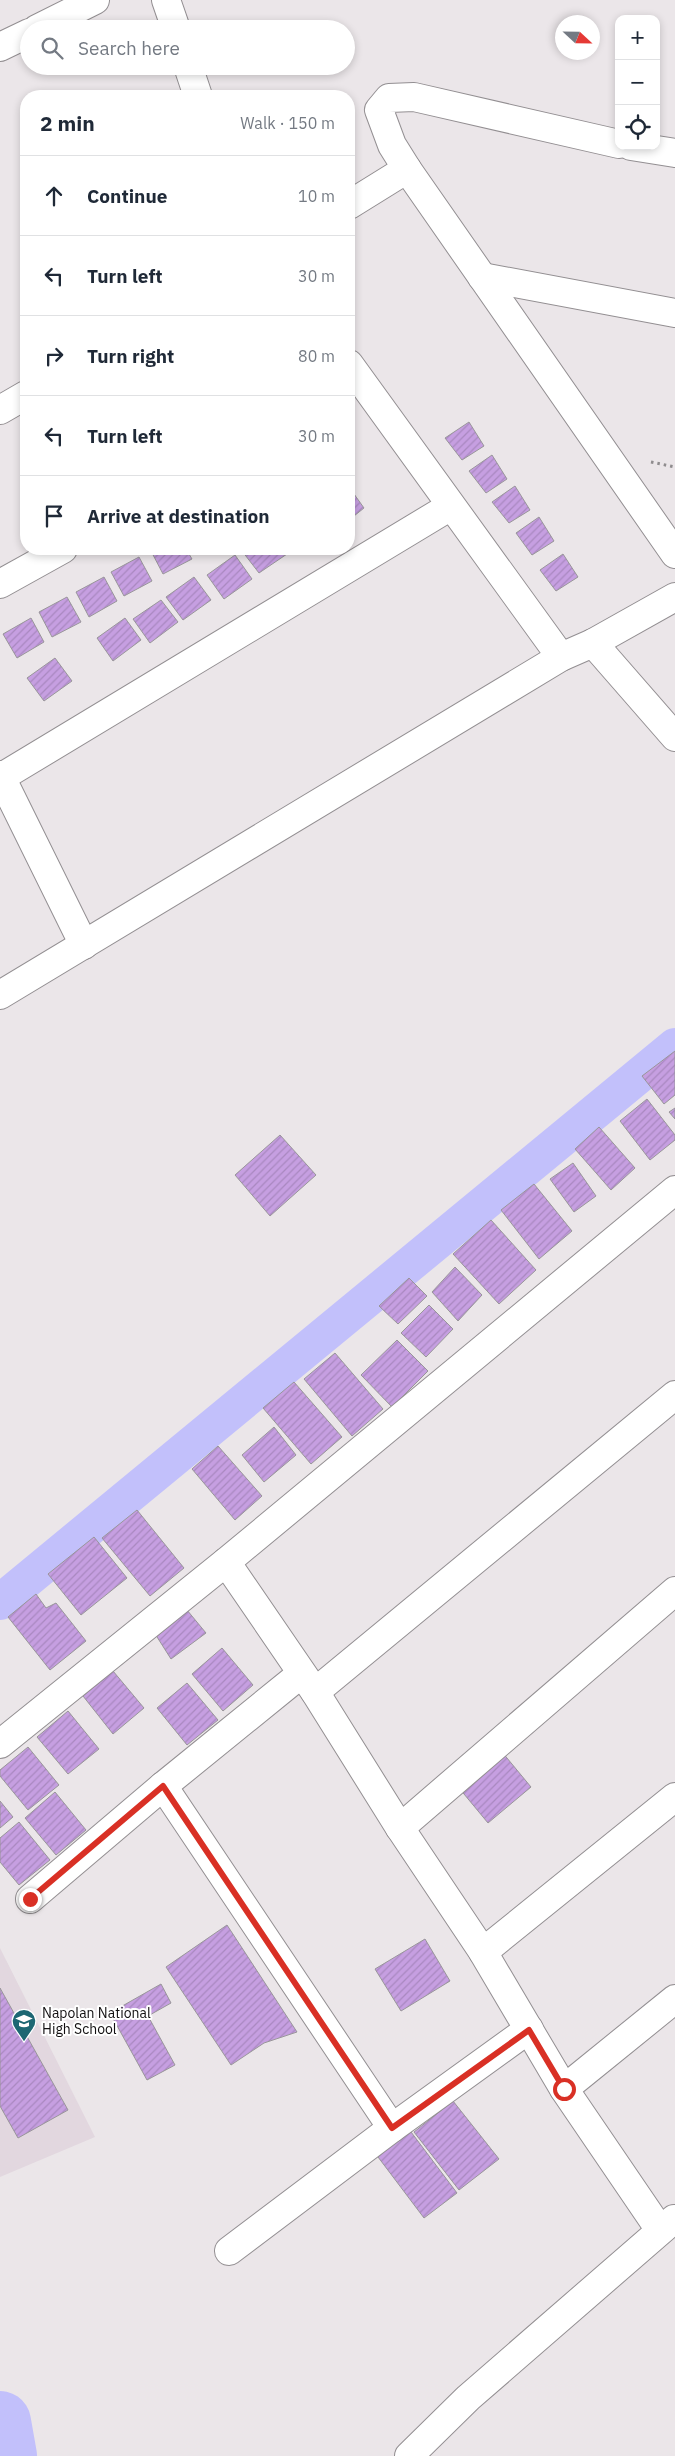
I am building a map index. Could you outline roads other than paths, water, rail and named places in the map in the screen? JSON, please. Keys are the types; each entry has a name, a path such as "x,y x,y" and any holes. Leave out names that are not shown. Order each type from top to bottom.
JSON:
{"street":[{"path":"55,20 95,0"},
{"path":"166,0 173,20"},
{"path":"0,47 20,37"},
{"path":"191,75 196,90"},
{"path":"615,143 414,96 388,98 379,110 392,145 407,169 675,554"},
{"path":"653,150 675,154"},
{"path":"355,201 407,169"},
{"path":"482,277 675,313"},
{"path":"355,380 451,506 561,657"},
{"path":"0,410 20,398"},
{"path":"84,945 0,777 451,506"},
{"path":"0,584 52,555"},
{"path":"0,995 561,657 593,643 675,597"},
{"path":"593,643 675,737"},
{"path":"0,1744 226,1562 675,1190"},
{"path":"30,1899 163,1786 308,1683 675,1395"},
{"path":"226,1562 308,1683 400,1828 483,1952 564,2089 668,2224 468,2398 409,2456"},
{"path":"400,1828 675,1591"},
{"path":"163,1786 392,2128"},
{"path":"483,1952 675,1796"},
{"path":"564,2089 675,1999"},
{"path":"229,2251 392,2128 529,2030"}],"waterway":[{"path":"0,1602 675,1046"},
{"path":"0,2422 6,2456"}],"place":[{"name":"Napolan National High School","path":"24,2042"}]}
